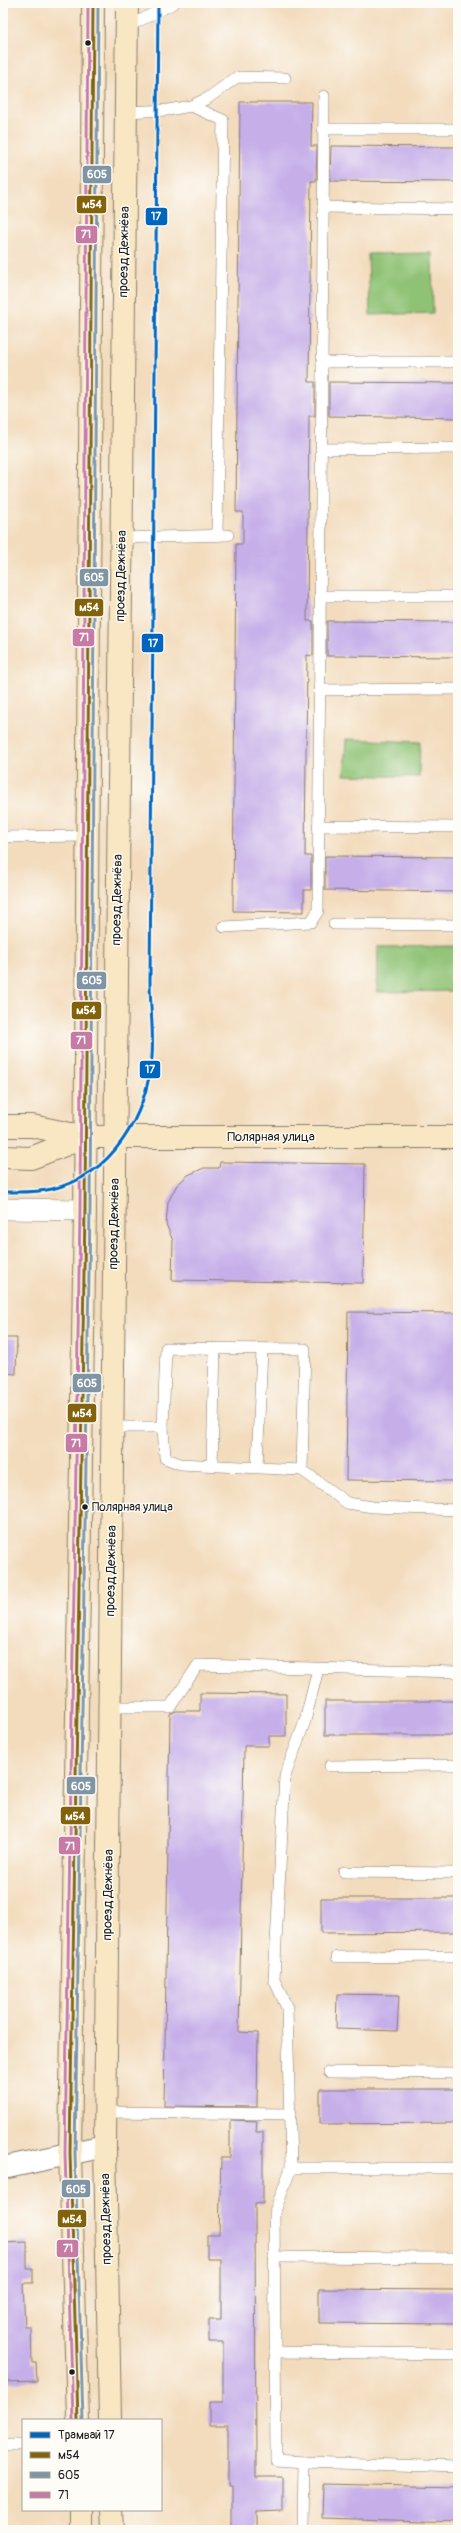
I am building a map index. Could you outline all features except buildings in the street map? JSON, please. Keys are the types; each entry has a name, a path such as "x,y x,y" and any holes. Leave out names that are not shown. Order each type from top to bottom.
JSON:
{"main road":[{"path":"78,2419 70,2153 85,1210 93,3"},
{"name":"проезд Дежнёва","path":"110,2419 105,2146 127,3"},
{"name":"Полярная улица","path":"3,1126 32,1126 85,1137 115,1138 458,1137"},
{"name":"Полярная улица","path":"3,1157 31,1158 85,1137"},
{"path":"81,2511 81,2530"},
{"path":"111,2511 112,2530"}],"street":[{"path":"3,1209 85,1210"},
{"path":"3,2168 105,2146"}],"lane":[{"path":"127,27 174,3"},
{"path":"126,112 168,110 191,106 208,98 237,77 285,78"},
{"path":"224,927 311,922 318,911 324,96"},
{"path":"191,106 223,120 217,536"},
{"path":"324,129 458,129"},
{"path":"323,207 458,209"},
{"path":"322,362 458,362"},
{"path":"321,449 458,448"},
{"path":"121,538 228,535"},
{"path":"320,596 458,596"},
{"path":"319,690 458,689"},
{"path":"318,826 458,827"},
{"path":"3,837 87,836"},
{"path":"334,924 458,925"},
{"path":"302,1470 304,1349 166,1348 163,1427 165,1458 180,1464 302,1470 347,1503 373,1507 458,1510"},
{"path":"212,1465 215,1348"},
{"path":"258,1467 262,1349"},
{"path":"112,1427 163,1427"},
{"path":"110,1707 170,1707 198,1665 458,1672"},
{"path":"318,1669 305,1721 285,1776 274,1979 287,2008 291,2168 274,2214 276,2460 458,2467"},
{"path":"330,1766 458,1765"},
{"path":"344,1872 458,1873"},
{"path":"337,1957 458,1956"},
{"path":"329,2072 458,2073"},
{"path":"106,2112 290,2114"},
{"path":"291,2168 458,2168"},
{"path":"274,2257 458,2258"},
{"path":"275,2352 458,2354"},
{"path":"3,2446 22,2444"},
{"path":"304,2462 304,2530"}],"green space":[{"path":"432,253 433,313 370,315 368,254"},
{"path":"346,739 420,742 419,777 344,775"},
{"path":"458,946 458,991 377,992 378,947"}],"tram line":[{"name":"17","path":"3,1192 34,1192 52,1189 74,1182 93,1171 109,1157 123,1140 134,1121 142,1101 152,1057 153,1038 150,981 158,3"}],"transit line":[{"name":"71","path":"73,2419 65,2153 80,1210 88,3"},
{"name":"м54","path":"78,2419 70,2153 85,1210 93,3"},
{"name":"605","path":"83,2419 75,2153 90,1210 98,3"}],"place":[{"name":"Полярная улица","path":"85,1507"}]}
